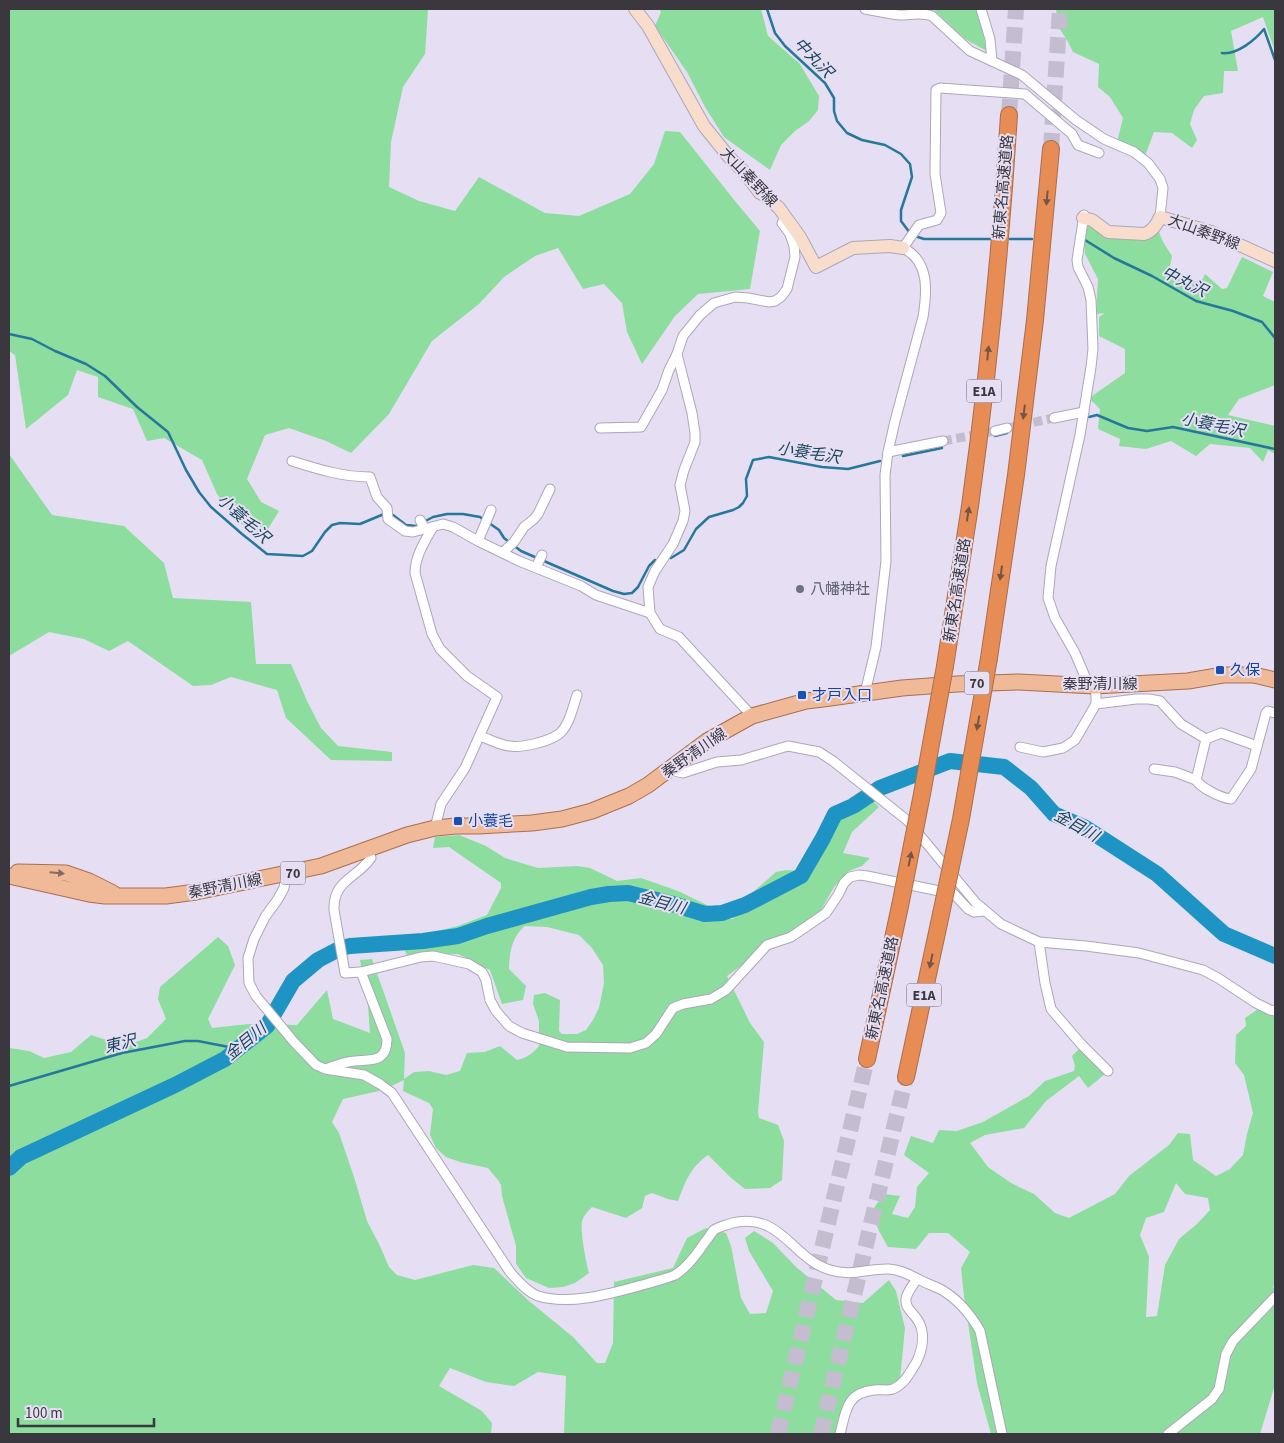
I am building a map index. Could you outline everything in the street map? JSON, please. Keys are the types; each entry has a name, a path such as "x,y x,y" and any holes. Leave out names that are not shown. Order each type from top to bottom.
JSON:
{"highway":[{"name":"新東名高速道路","path":"867,1059 922,794 945,666 970,505 994,304 1009,115"},
{"name":"E1A","path":"906,1077 942,914 989,658 1016,474 1051,149"}],"main road":[{"name":"大山秦野線","path":"635,9 648,26 704,126 760,193 779,208 800,237 816,267 853,248 906,244"},
{"name":"大山秦野線","path":"1083,216 1108,232 1144,234 1149,233 1160,217 1211,232 1275,261"},
{"name":"秦野清川線","path":"9,876 89,894 124,897 166,896 321,866 407,835 435,828 532,823 562,819 629,796 670,770 707,740 752,716 806,701 902,688 957,684 1019,682 1091,686 1188,681 1223,675 1254,676 1275,680"},
{"name":"秦野清川線","path":"9,872 66,874 89,881 124,897"}],"street":[{"path":"865,9 889,14 925,13 932,16 970,51 1022,75 1076,120 1104,138 1134,152 1148,163 1160,179 1163,188 1160,217"},
{"path":"980,9 990,40 992,62"},
{"path":"866,693 876,647 886,562 885,475 888,452 926,300 922,265 906,244 920,224 937,220 941,213 935,174 936,91 937,89 1025,94 1072,134 1078,145 1099,153"},
{"path":"600,428 641,427 662,390 683,336 700,315 714,303 735,297 775,301 782,297 787,289 795,257 794,246 790,234 760,193"},
{"path":"1020,747 1043,752 1063,748 1075,740 1096,704 1096,695 1055,618 1048,598 1048,582 1084,412 1093,349 1091,300 1088,287 1078,268 1077,260 1083,216"},
{"path":"677,354 692,413 695,442 680,485 685,516 673,544 649,583 650,613 660,629 679,637 752,716"},
{"path":"1054,418 1084,412"},
{"path":"995,430 1007,428"},
{"path":"888,452 943,441"},
{"path":"292,460 355,477 370,477 377,497 386,508 388,519 405,531 413,532 443,524 453,527 478,541 504,551 519,561 537,566 596,594 650,613"},
{"path":"504,551 514,542 524,526 538,514 550,489"},
{"path":"478,541 490,513"},
{"path":"420,520 429,528"},
{"path":"429,528 415,565 415,573 432,634 440,649 467,676 497,697 464,768 441,804 435,828"},
{"path":"537,566 542,555"},
{"path":"480,736 508,746 522,747 543,741 559,734 567,724 578,696"},
{"path":"1096,704 1136,699 1160,701 1181,724 1206,739"},
{"path":"1154,769 1175,772 1196,780 1199,784 1225,798 1231,799 1251,769 1266,713 1275,713"},
{"path":"1206,739 1221,733 1257,746"},
{"path":"1196,780 1206,739"},
{"path":"670,770 683,773 717,762 741,760 788,746 819,752 881,799 916,829 984,910 1001,924 1039,942 1139,953 1203,970 1256,1004 1275,1011"},
{"path":"368,850 371,858 342,884 336,891 334,899 334,910 345,973 361,972 421,957 433,956 469,964 482,972 486,980 490,1000 496,1011 509,1026 522,1033 567,1047 630,1048 646,1043 656,1034 673,1008 717,997 726,990 767,945 791,937 826,913 844,883 850,877 867,876 954,894 968,909 974,912 984,910"},
{"path":"286,874 284,888 265,917 254,939 248,958 249,983 256,996 294,1042 316,1065 326,1069 364,1075 392,1093 510,1272 521,1284 536,1295 556,1300 578,1299 623,1290 675,1275 688,1264 715,1229 748,1221 771,1227 814,1263 830,1270 847,1273 888,1269 902,1271 942,1290 958,1303 974,1319 980,1331 1002,1434"},
{"path":"1039,942 1051,1009 1081,1044 1108,1071"},
{"path":"326,1069 348,1062 378,1059 384,1054 387,1047 387,1039 361,972"},
{"path":"840,1434 846,1409 856,1395 876,1389 888,1390 898,1386 905,1380 920,1355 922,1331 916,1317 906,1306 906,1297 917,1279"},
{"path":"1168,1434 1212,1399 1218,1389 1226,1354 1233,1341 1275,1297"}],"green space":[{"path":"9,9 431,9 428,10 425,54 403,87 391,142 389,187 419,201 455,211 479,177 545,213 579,216 630,194 654,164 665,131 680,132 760,231 750,289 698,294 675,316 642,364 627,332 622,303 604,284 583,289 558,248 535,256 504,277 479,304 432,341 389,414 351,453 326,441 289,428 265,435 247,479 261,502 279,511 265,534 241,524 217,494 202,460 164,438 147,441 133,409 98,397 98,377 77,370 68,395 26,429 15,355 9,351"},
{"path":"659,9 761,9 768,36 800,64 819,96 818,110 809,121 795,131 781,145 770,170 724,137 705,107 687,72 655,26 661,12"},
{"path":"935,9 976,9 987,51 965,39"},
{"path":"1056,9 1275,9 1275,51 1263,17 1231,31 1238,71 1224,71 1223,93 1204,96 1194,110 1190,124 1197,140 1192,148 1172,133 1154,132 1145,156 1117,142 1123,118 1110,97 1098,87 1099,64 1073,52 1059,28"},
{"path":"1086,222 1108,232 1157,227 1163,242 1172,256 1169,272 1183,279 1201,282 1205,274 1222,289 1227,288 1242,257 1273,272 1263,296 1275,302 1275,385 1239,399 1228,415 1275,426 1275,454 1268,450 1263,462 1250,448 1210,444 1196,456 1171,441 1146,449 1119,446 1120,439 1098,429 1100,409 1089,398 1125,373 1125,349 1099,336 1099,317 1105,313 1096,314 1098,279 1085,254 1083,235"},
{"path":"9,454 52,515 124,526 164,563 173,598 251,602 256,664 291,664 321,728 338,746 392,752 392,761 331,760 286,718 277,690 231,677 211,685 193,686 128,641 109,651 84,639 49,632 9,656"},
{"path":"869,797 879,807 852,832 843,853 870,858 862,866 849,871 834,887 820,912 727,976 750,1023 764,1042 759,1118 778,1125 784,1141 782,1180 770,1188 745,1189 708,1155 692,1170 678,1201 652,1193 645,1196 642,1208 626,1218 592,1207 582,1221 589,1273 575,1283 563,1287 549,1288 526,1278 516,1264 516,1246 502,1196 501,1185 498,1180 488,1168 446,1157 436,1148 430,1135 433,1109 429,1103 403,1091 404,1080 383,1090 343,1099 332,1122 339,1133 367,1221 389,1267 397,1275 415,1280 473,1265 494,1268 529,1301 573,1337 597,1363 605,1363 613,1343 614,1282 673,1268 687,1238 706,1228 726,1233 731,1246 741,1298 750,1314 766,1313 773,1291 749,1251 745,1238 754,1231 773,1243 796,1267 836,1300 863,1303 889,1280 896,1291 905,1328 899,1390 871,1393 859,1399 854,1404 850,1414 846,1434 564,1434 566,1376 538,1372 514,1386 486,1382 450,1368 439,1386 482,1411 492,1423 491,1434 9,1434 10,1048 29,1051 44,1058 71,1052 91,1035 125,1046 147,1038 166,1019 158,999 160,987 218,937 228,946 235,965 208,1019 212,1028 249,1024 297,1025 327,990 333,1019 370,1033 368,1006 360,960 372,959 405,1053 404,1079 414,1072 429,1071 446,1075 460,1071 467,1053 485,1052 500,1046 517,1060 521,1059 530,1055 539,1046 539,1021 533,1004 534,995 545,993 560,1000 559,1031 562,1034 577,1034 586,1030 599,1008 604,983 603,965 592,948 579,935 547,927 525,926 514,940 509,969 526,986 523,1000 502,1004 490,970 458,954 407,955 405,951 420,935 458,926 487,915 501,888 501,883 449,847 433,848 435,837 459,835 486,846 505,858 538,868 577,866 590,868 617,881 641,878 678,891 709,906 723,919 733,919 743,901 776,872 786,870 800,871 823,827"},
{"path":"1261,1007 1275,1015 1275,1284 1273,1287 1275,1289 1275,1385 1260,1434 991,1434 977,1383 964,1296 961,1268 970,1252 948,1233 929,1233 916,1249 888,1247 871,1212 884,1194 900,1196 892,1214 908,1218 915,1207 917,1187 929,1173 904,1155 911,1136 933,1143 939,1130 957,1131 983,1122 1029,1096 1045,1081 1074,1071 1075,1066 1072,1056 1080,1048 1105,1074 1088,1088 1079,1076 1046,1101 1024,1128 985,1135 970,1143 988,1167 1011,1183 1034,1194 1055,1213 1069,1218 1115,1194 1129,1176 1169,1145 1178,1133 1190,1134 1193,1160 1216,1176 1230,1169 1243,1155 1253,1113 1244,1075 1235,1063 1236,1035 1246,1026 1245,1018","holes":["1176,1183 1185,1194 1208,1198 1210,1210 1179,1239 1165,1265 1157,1316 1146,1317 1149,1257 1140,1235 1146,1218 1164,1212"]}],"waterway":[{"name":"中丸沢","path":"767,9 775,33 785,46 825,83 834,98 834,111 837,121 847,133 862,140 885,145 901,154 910,164 912,177 901,210 901,221 910,233"},
{"path":"1222,53 1234,52 1240,49 1256,38 1264,29 1275,60"},
{"name":"中丸沢","path":"915,236 924,239 991,239"},
{"name":"中丸沢","path":"1010,239 1032,239"},
{"name":"中丸沢","path":"1085,240 1114,258 1152,276 1196,301 1233,311 1262,322 1275,338"},
{"name":"小蓑毛沢","path":"9,334 32,339 86,364 105,376 137,407 168,432 186,470 199,492 211,507 267,554 303,556 312,551 332,525 340,523 360,524 384,514 393,515 406,525 416,526 433,517 447,514 463,514 480,517 484,520"},
{"name":"小蓑毛沢","path":"1089,417 1097,415 1128,428 1147,431 1173,427 1275,449"},
{"name":"小蓑毛沢","path":"995,436 1007,433"},
{"name":"小蓑毛沢","path":"903,456 942,448"},
{"name":"小蓑毛沢","path":"671,558 684,550 696,529 709,517 733,510 743,503 747,496 746,479 753,460 769,457 822,467 848,469 880,461"},
{"name":"小蓑毛沢","path":"489,523 521,551 624,594 632,593 638,587 649,566 655,560"},
{"name":"金目川","path":"9,1168 21,1157 175,1085 225,1059 267,1026 293,981 318,960 341,948 458,936 591,897 609,894 628,893 705,914 722,913 745,905 801,876 835,814 853,806 880,788 950,761 1004,767 1031,788 1054,814 1084,827 1157,874 1224,934 1275,956"},
{"name":"東沢","path":"9,1086 122,1053 185,1041 198,1041 239,1049"}],"tunnel":[{"path":"1009,115 1016,9"},
{"path":"1051,149 1060,9"},
{"path":"1007,428 1054,418"},
{"path":"943,441 995,431"},
{"path":"778,1434 867,1059"},
{"path":"821,1434 906,1077"}],"place":[{"name":"八幡神社","path":"800,589"},
{"name":"久保","path":"1220,670"},
{"name":"才戸入口","path":"802,695"},
{"name":"小蓑毛","path":"458,821"}]}
